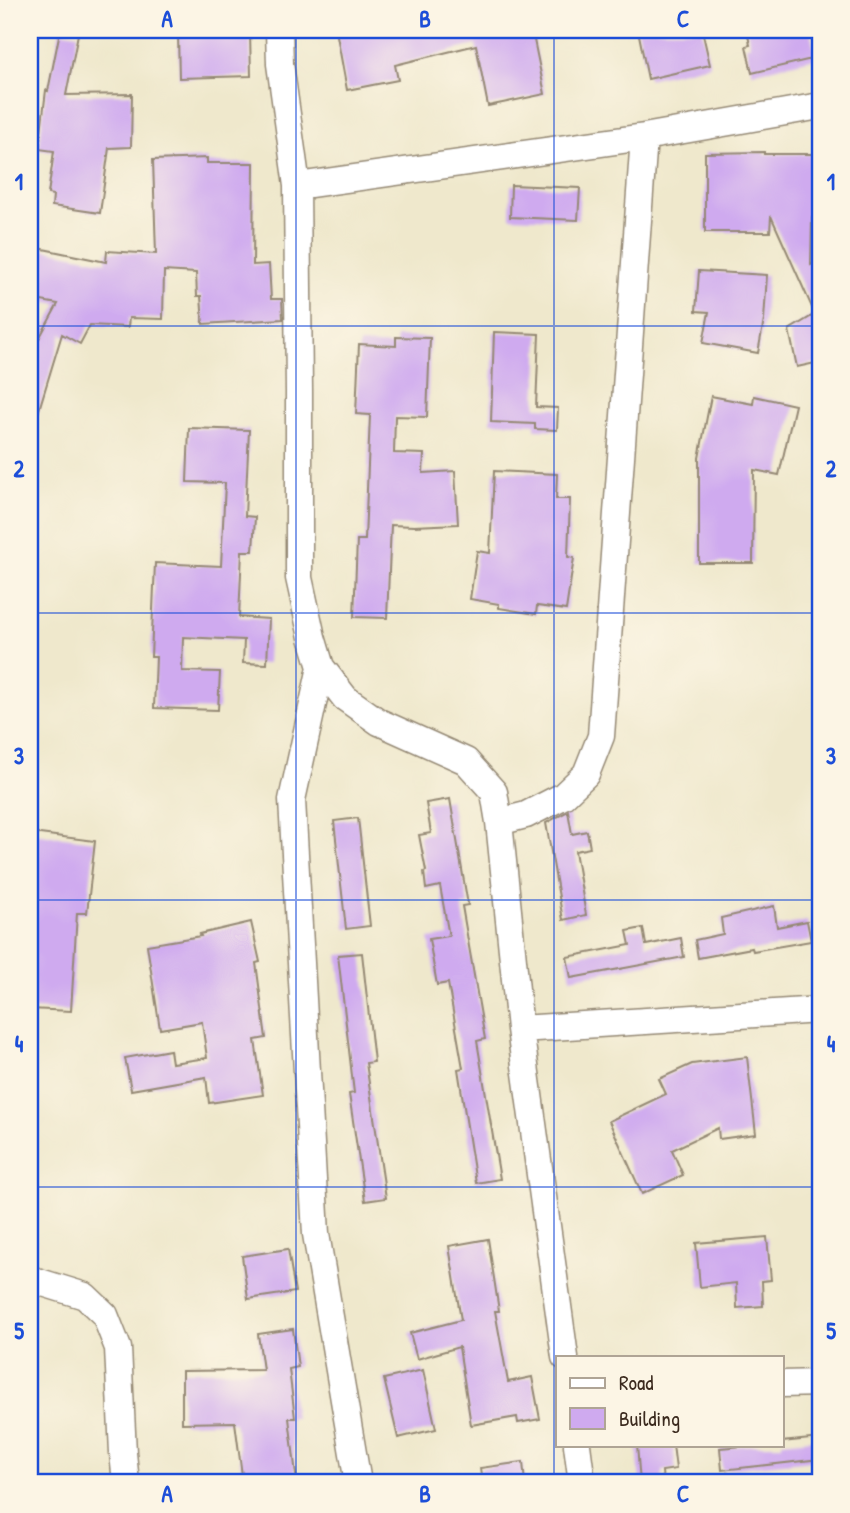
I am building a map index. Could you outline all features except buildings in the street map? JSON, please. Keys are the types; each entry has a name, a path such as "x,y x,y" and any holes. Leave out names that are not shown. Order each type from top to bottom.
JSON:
{"street":[{"path":"279,30 280,64 297,186 299,578 321,667 345,698 379,722 466,761 494,792 520,1029 565,1356"},
{"path":"280,64 286,30"},
{"path":"297,186 644,137 820,106"},
{"path":"499,822 526,815 563,796 586,774 601,736 644,137"},
{"path":"321,667 292,800 316,1234 358,1483"},
{"path":"520,1029 820,1010"},
{"path":"30,1279 85,1296 105,1315 118,1348 126,1483"},
{"path":"784,1384 820,1382"},
{"path":"577,1446 582,1483"}]}
